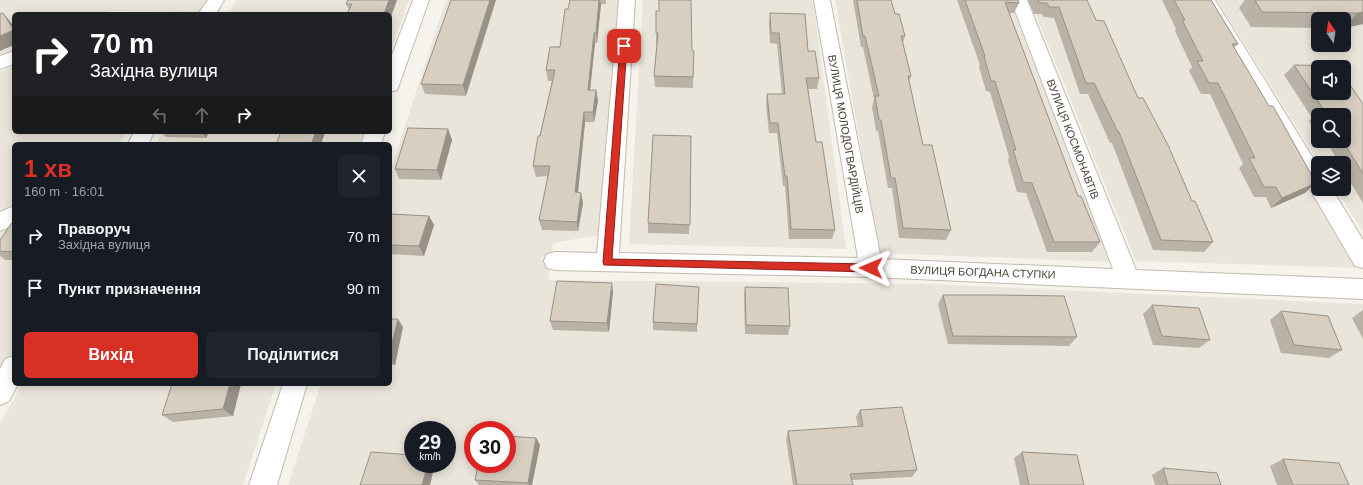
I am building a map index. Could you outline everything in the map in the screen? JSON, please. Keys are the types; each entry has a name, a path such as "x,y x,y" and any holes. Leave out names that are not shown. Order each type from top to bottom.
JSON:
{"street":[{"path":"208,12 216,0"},
{"path":"392,80 421,0"},
{"path":"607,262 627,0"},
{"name":"ВУЛИЦЯ МОЛОДОГВАРДІЙЦІВ","path":"822,0 871,268"},
{"name":"ВУЛИЦЯ КОСМОНАВТІВ","path":"1019,0 1128,278"},
{"path":"1207,0 1311,172"},
{"path":"0,63 12,58"},
{"path":"1325,196 1363,259"},
{"path":"0,222 12,216"},
{"name":"ВУЛИЦЯ БОГДАНА СТУПКИ","path":"554,261 871,268 1363,289"},
{"path":"0,393 12,372"},
{"path":"263,485 294,386"}],"shaded area":[{"path":"0,0 209,0 201,12 12,12 12,54 0,59"},
{"path":"236,0 409,0 392,48 392,12 230,12"},
{"path":"446,0 620,0 599,235 553,243 548,280 929,284 1363,304 1363,485 288,485 320,386 392,386 392,166"},
{"path":"643,0 813,0 846,249 629,244"},
{"path":"835,0 1009,0 1113,262 879,253"},
{"path":"1030,0 1199,0 1311,190 1311,196 1315,196 1357,268 1136,261"},
{"path":"1217,0 1363,0 1363,232 1340,196 1351,196 1351,156 1315,156"},
{"path":"12,67 12,134 126,134 121,142 12,142 12,206 0,213 0,72"},
{"path":"162,134 362,134 360,142 157,142"},
{"path":"12,222 12,354 0,375 0,228"},
{"path":"21,386 275,386 243,485 0,485 0,424"}],"building":[{"path":"348,0 389,0 385,12 348,12 352,4 346,4"},
{"path":"451,0 490,0 463,85 421,84"},
{"path":"570,0 599,0 588,90 596,90 593,112 584,112 575,192 581,193 577,222 539,220 550,166 533,166 538,136 540,136 555,70 546,70 550,47 560,47 565,9 568,9"},
{"path":"659,0 691,0 692,51 694,51 693,77 654,76 658,33 656,33 656,11 659,11"},
{"path":"857,0 891,0 895,14 899,14 905,36 901,36 911,76 908,76 923,145 932,145 951,230 903,228 895,178 891,178 881,120 879,120 875,96 879,96 865,36 863,36"},
{"path":"965,0 1018,0 1019,3 1005,2 1078,196 1081,196 1100,242 1054,242 1032,183 1023,182 1013,150 1016,150 995,81 991,81 985,56"},
{"path":"1038,0 1087,0 1096,20 1104,21 1138,98 1143,98 1168,145 1192,201 1195,201 1213,242 1161,240 1119,132 1094,83 1086,83 1059,7 1049,7 1047,3 1039,3"},
{"path":"1174,0 1211,0 1238,44 1232,44 1269,106 1273,106 1311,174 1311,185 1282,198 1276,187 1264,187 1249,158 1255,158 1218,83 1209,83 1197,61 1203,61 1182,20 1185,20"},
{"path":"1255,0 1363,0 1363,12 1357,13 1262,12"},
{"path":"3,13 12,27 12,31 0,36 0,14"},
{"path":"770,13 805,14 808,51 815,51 819,78 806,78 816,142 822,142 835,230 791,229 787,176 785,176 778,123 770,123 767,94 785,94 779,33 771,33"},
{"path":"1294,65 1311,65 1311,90"},
{"path":"1351,86 1363,104 1363,174 1347,148 1351,148 1351,108 1323,108 1317,100 1351,100"},
{"path":"408,128 448,129 437,170 395,169"},
{"path":"280,134 315,134 312,142 277,142"},
{"path":"653,135 691,136 690,225 648,223"},
{"path":"392,214 429,216 419,246 392,245"},
{"path":"12,223 12,252 0,251 0,240"},
{"path":"557,281 612,283 607,323 550,321"},
{"path":"656,284 699,287 697,324 653,322"},
{"path":"745,287 788,288 790,326 746,325"},
{"path":"943,295 1064,296 1077,337 953,336"},
{"path":"1152,305 1199,308 1210,340 1162,336"},
{"path":"1281,311 1328,316 1342,350 1294,345"},
{"path":"392,319 398,319 392,343"},
{"path":"171,386 229,386 223,409 162,415"},
{"path":"902,407 917,470 850,474 853,485 797,485 788,431 863,426 860,410"},
{"path":"516,437 536,438 528,483 475,480 476,473 516,473"},
{"path":"371,452 404,454 404,473 425,473 422,485 360,485"},
{"path":"1022,452 1077,455 1084,485 1029,485"},
{"path":"1283,459 1339,463 1349,485 1293,485"},
{"path":"1163,468 1217,473 1221,485 1168,485"}],"route":[{"path":"624,46 607,262 871,268"}]}
